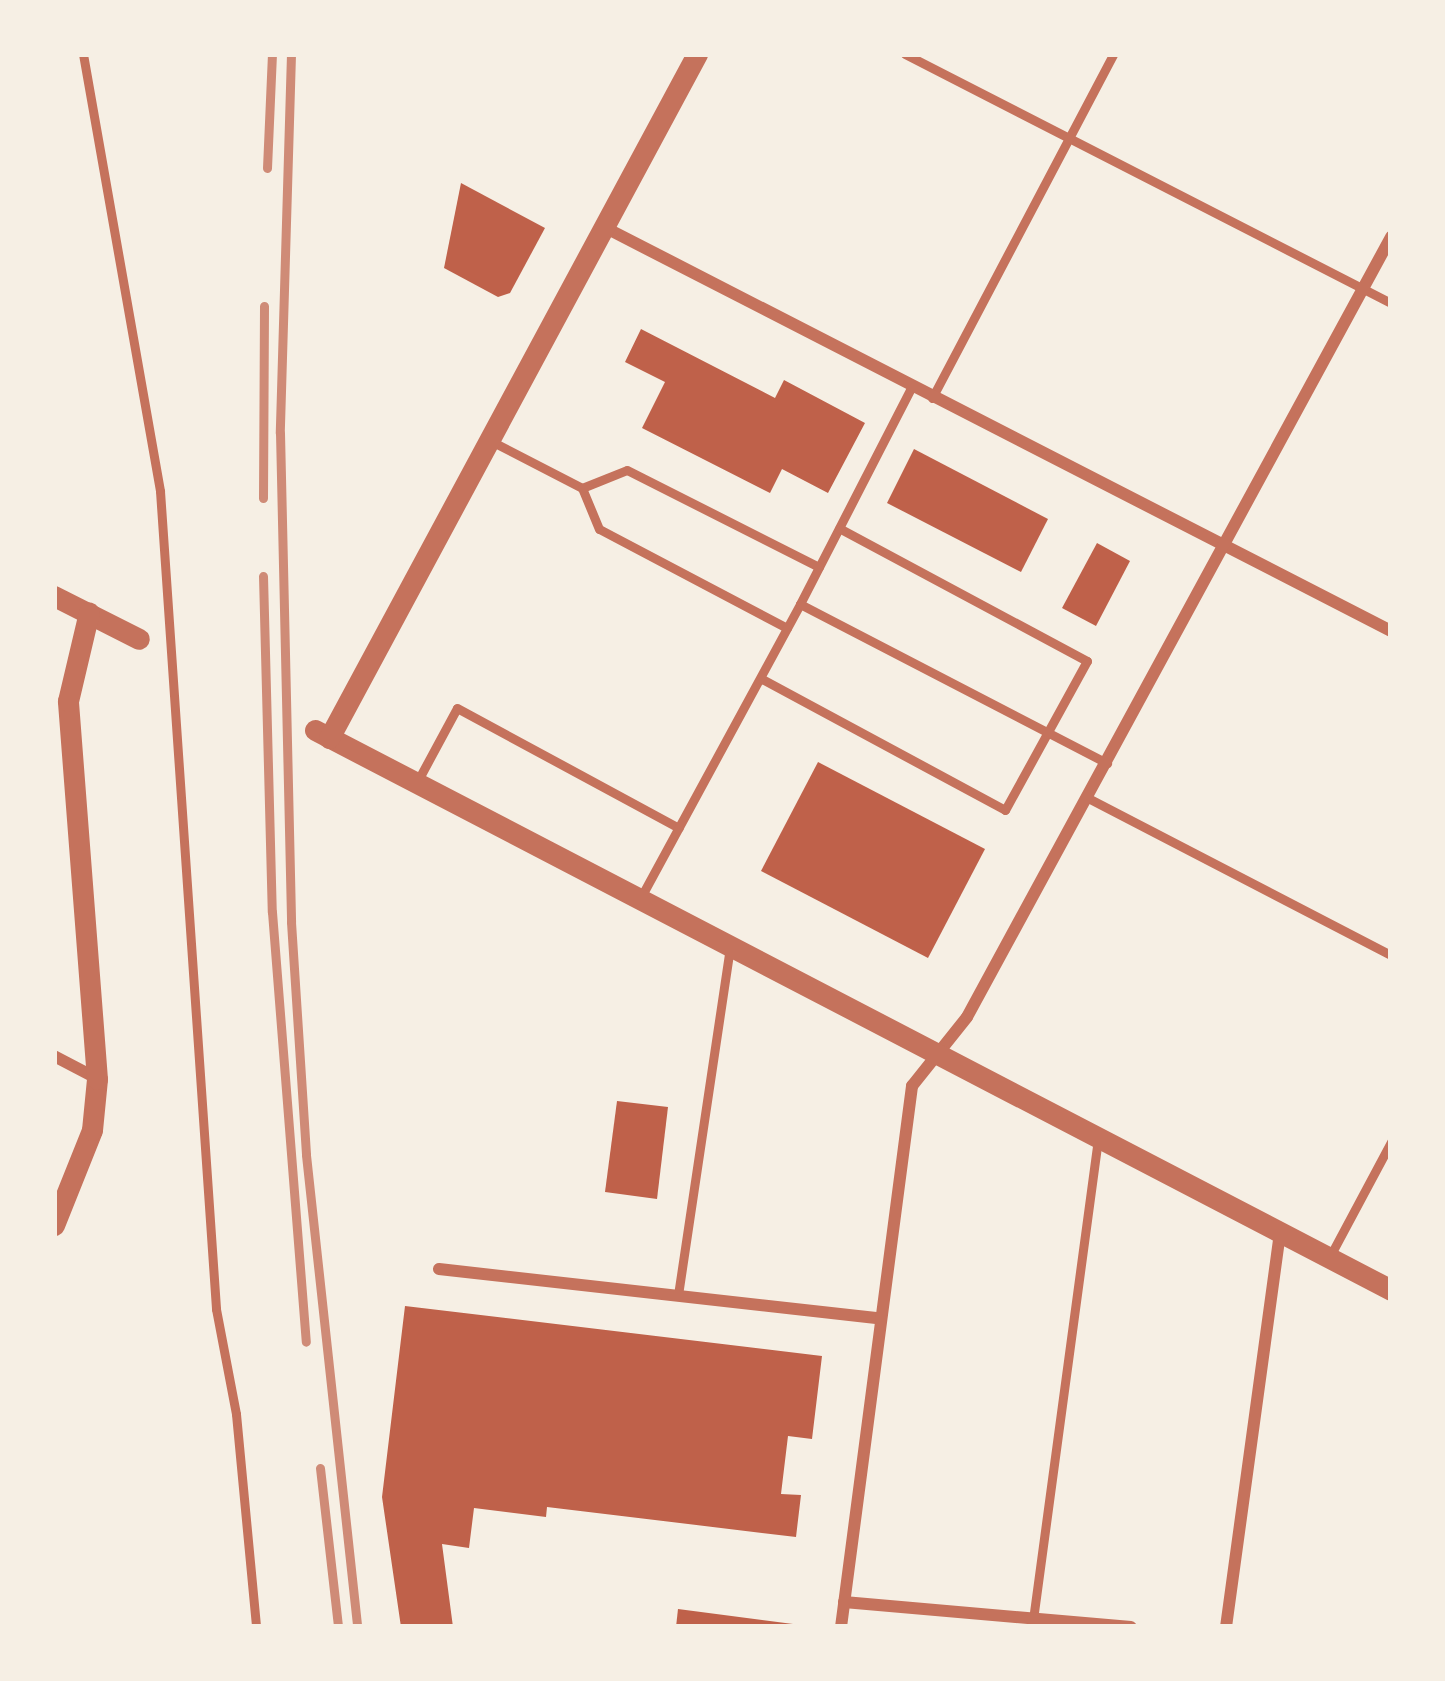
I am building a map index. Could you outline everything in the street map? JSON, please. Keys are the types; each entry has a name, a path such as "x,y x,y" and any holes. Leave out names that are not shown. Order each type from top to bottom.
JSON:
{"street":[{"path":"697,54 489,440 322,734 638,903 938,1053 1391,1290"},
{"path":"604,227 911,388 1228,542 1391,631"},
{"path":"841,1627 906,1107 922,1068 968,1018 1391,237"},
{"path":"54,596 139,638"},
{"path":"54,1225 92,1130 97,1079 68,701 89,612"},
{"path":"54,1056 97,1079"},
{"path":"1226,1627 1280,1233"},
{"path":"440,1269 878,1318"},
{"path":"844,1602 1032,1623 1131,1627"}],"lane":[{"path":"83,54 160,491 216,1310 236,1414 256,1627"},
{"path":"905,54 1391,303"},
{"path":"932,398 1113,54"},
{"path":"638,903 762,679 911,388"},
{"path":"489,440 582,488 599,529 787,628"},
{"path":"582,488 627,470 819,567"},
{"path":"762,679 1006,810 1087,661 839,529"},
{"path":"800,604 1107,764"},
{"path":"416,784 457,708 679,828"},
{"path":"1088,798 1391,956"},
{"path":"678,1295 730,949"},
{"path":"1032,1623 1098,1138"},
{"path":"1329,1258 1391,1142"}],"building":[{"path":"461,183 545,228 510,293 498,297 444,268"},
{"path":"641,329 775,398 784,380 865,423 828,493 782,469 770,493 642,428 665,382 625,362"},
{"path":"914,449 1048,519 1021,572 887,503"},
{"path":"1097,543 1130,561 1096,626 1062,608"},
{"path":"818,762 985,849 928,958 761,871"},
{"path":"617,1101 668,1107 657,1199 605,1192"},
{"path":"405,1306 822,1356 812,1439 788,1436 781,1494 801,1495 796,1537 547,1507 546,1517 474,1508 469,1548 442,1544 453,1627 401,1627 382,1497"},
{"path":"678,1609 793,1624 793,1627 676,1627"}],"railway":[{"path":"267,168 272,54"},
{"path":"291,54 280,433 291,922 306,1155 357,1627"},
{"path":"263,498 264,306"},
{"path":"263,576 272,912 306,1342"},
{"path":"320,1468 338,1627"}]}
